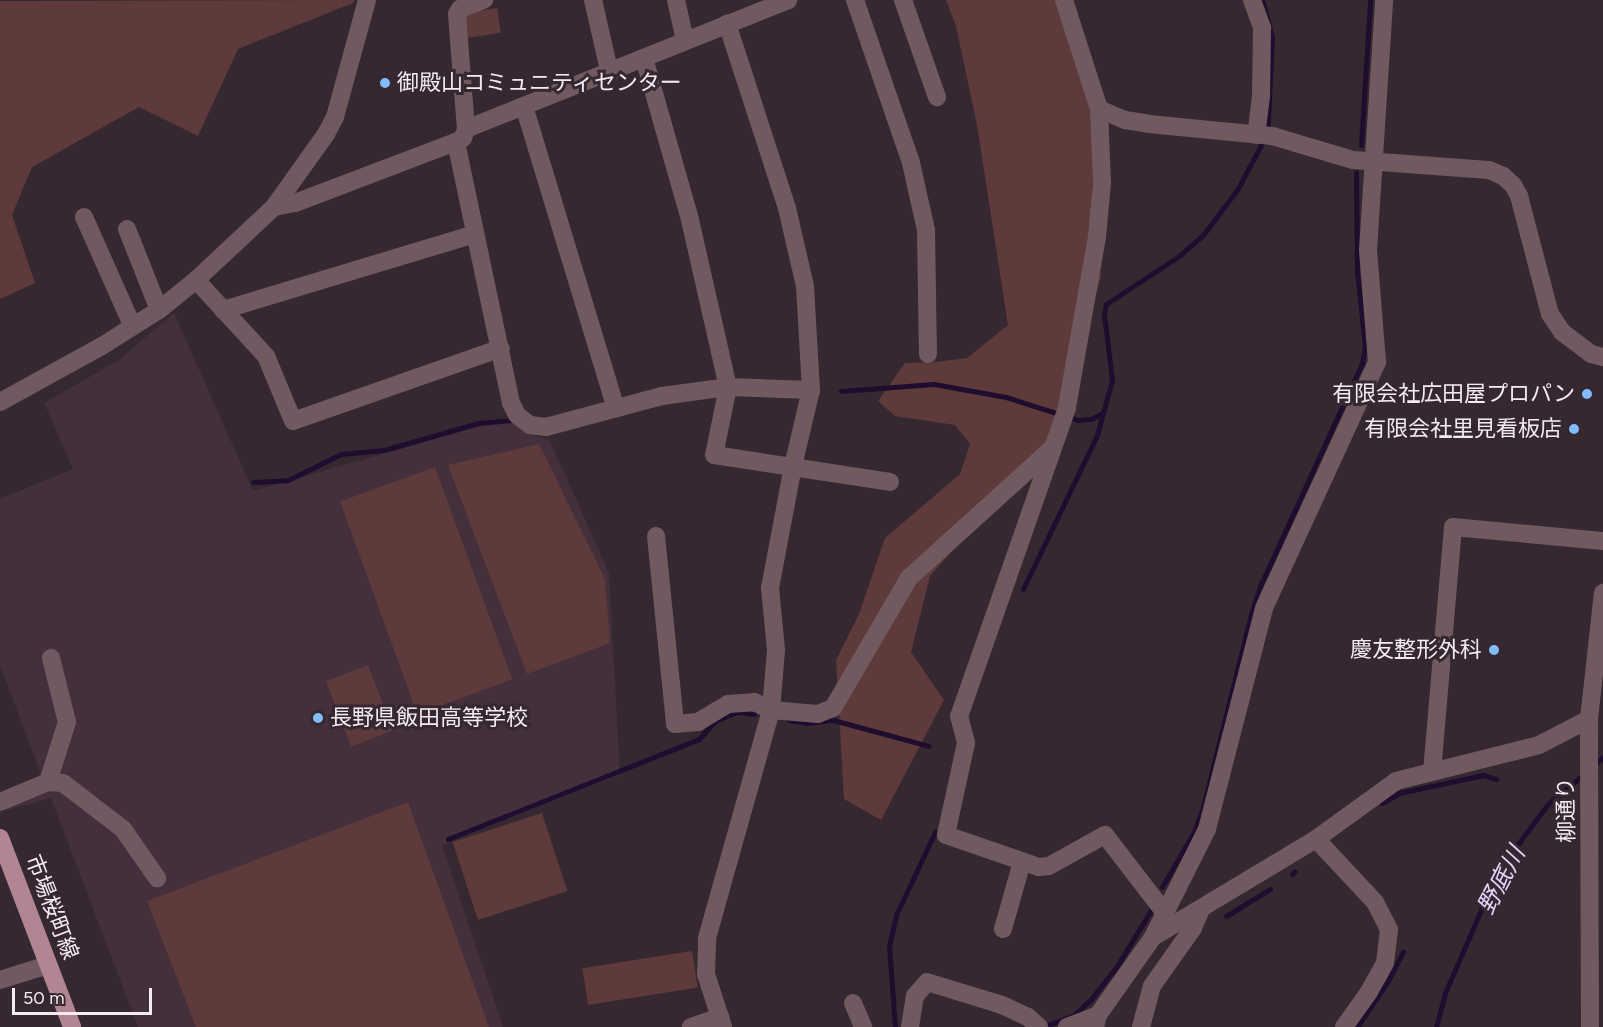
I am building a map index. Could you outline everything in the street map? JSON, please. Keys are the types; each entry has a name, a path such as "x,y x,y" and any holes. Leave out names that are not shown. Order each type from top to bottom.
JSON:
{"main road":[{"name":"市場桜町線","path":"0,838 72,1027"}],"street":[{"path":"1,399 102,346 159,310 196,280 274,207 326,134 335,117 366,0"},
{"path":"484,0 460,9 457,14 461,135 474,234 501,348 511,403 517,415 530,424 546,427 662,396 728,387 811,390"},
{"path":"593,0 609,70"},
{"path":"676,0 685,40"},
{"path":"274,207 295,203 461,135 609,70 789,0"},
{"path":"855,0 911,163 926,230 928,354"},
{"path":"903,0 937,97"},
{"path":"1064,0 1099,109 1102,183 1097,237 1065,415 1050,450 1033,511 959,716 966,743 946,835 1039,867 1049,866 1105,835 1165,913"},
{"path":"1252,0 1262,28 1260,96 1264,135"},
{"path":"1067,1027 1096,1021 1153,936 1207,829 1264,608 1377,362 1368,250 1384,0"},
{"path":"691,1027 722,1022 706,974 707,939 771,710 776,650 770,588 793,466 811,390 805,286 792,230 728,23"},
{"path":"644,58 690,220 728,387 714,455 890,482"},
{"path":"524,106 616,408"},
{"path":"1099,109 1125,120 1264,135 1325,153 1374,162 1489,170 1503,176 1514,185 1519,196 1550,314 1570,338 1592,354 1603,357"},
{"path":"84,218 132,325"},
{"path":"127,229 159,310"},
{"path":"223,310 474,234"},
{"path":"196,280 266,356 293,421 501,348"},
{"path":"656,536 675,724 698,722 728,704 754,702 771,710 818,714 833,708 909,578 1050,450"},
{"path":"1432,772 1453,527 1603,541"},
{"name":"柳通り","path":"1590,1027 1597,938 1594,802 1589,726 1597,694 1603,593"},
{"path":"48,782 67,722 51,658"},
{"path":"1153,936 1316,839 1396,781 1539,745 1589,726"},
{"path":"0,802 48,782 63,783 123,829 157,878"},
{"path":"1316,839 1375,902 1389,930 1385,963 1369,992 1344,1027"},
{"path":"1003,929 1022,862"},
{"path":"1141,1027 1152,986 1193,928 1201,909"},
{"path":"0,980 48,965"},
{"path":"910,1027 915,996 927,982 1002,1005 1028,1017 1038,1026"},
{"path":"853,1003 863,1027"}],"shaded area":[{"path":"354,0 353,3 238,49 198,136 139,107 32,167 12,215 35,283 0,299 0,1"},
{"path":"946,0 1059,0 1094,122 1092,208 1101,276 1058,431 930,576 911,652 944,700 881,820 844,799 836,660 859,614 885,538 960,474 970,444 955,425 895,416 878,401 905,363 967,358 1008,325 977,125 956,26"},
{"path":"497,8 501,33 465,38 461,14"},
{"name":"長野県飯田高等学校","path":"174,313 253,491 512,417 522,430 550,441 609,573 620,775 442,845 503,1027 138,1027 51,798 7,810 0,792 38,776 40,771 0,665 0,499 73,469 44,403 119,360"},
{"path":"539,444 605,579 610,643 527,674 448,465"},
{"path":"435,467 512,679 417,714 340,502"},
{"path":"368,665 393,730 351,746 326,681"},
{"path":"408,802 489,1027 196,1027 147,901"},
{"path":"542,813 567,891 478,920 453,842"},
{"path":"692,951 698,988 588,1005 582,968"}],"waterway":[{"path":"1023,589 1097,435 1112,380 1104,314 1106,304 1179,256 1203,235 1237,190 1261,145 1268,122 1272,37 1262,0"},
{"path":"1361,145 1370,0"},
{"path":"1162,887 1194,832 1203,807 1251,614 1261,584 1362,363 1365,347 1357,271 1356,172"},
{"path":"841,391 934,384 1006,397 1078,420 1091,419 1103,413"},
{"path":"253,482 288,480 341,454 384,450 478,423 512,420"},
{"path":"448,839 699,739 715,721 724,717 737,712 754,714"},
{"path":"789,720 807,723 833,720 929,746"},
{"name":"野底川","path":"1593,766 1603,757"},
{"name":"野底川","path":"1436,1027 1445,993 1487,896 1509,856 1548,804 1584,774"},
{"path":"1382,803 1399,793 1483,775 1496,779"},
{"path":"895,1027 889,946 896,915 935,832"},
{"path":"1292,874 1295,871"},
{"path":"1226,916 1270,889"},
{"path":"1043,1027 1074,1015 1092,998 1117,966 1151,910"},
{"path":"1357,1027 1388,981 1403,952"}],"place":[{"name":"御殿山コミュニティセンター","path":"385,83"},
{"name":"有限会社広田屋プロパン","path":"1587,394"},
{"name":"有限会社里見看板店","path":"1574,429"},
{"name":"慶友整形外科","path":"1494,650"},
{"name":"長野県飯田高等学校","path":"318,718"}]}
